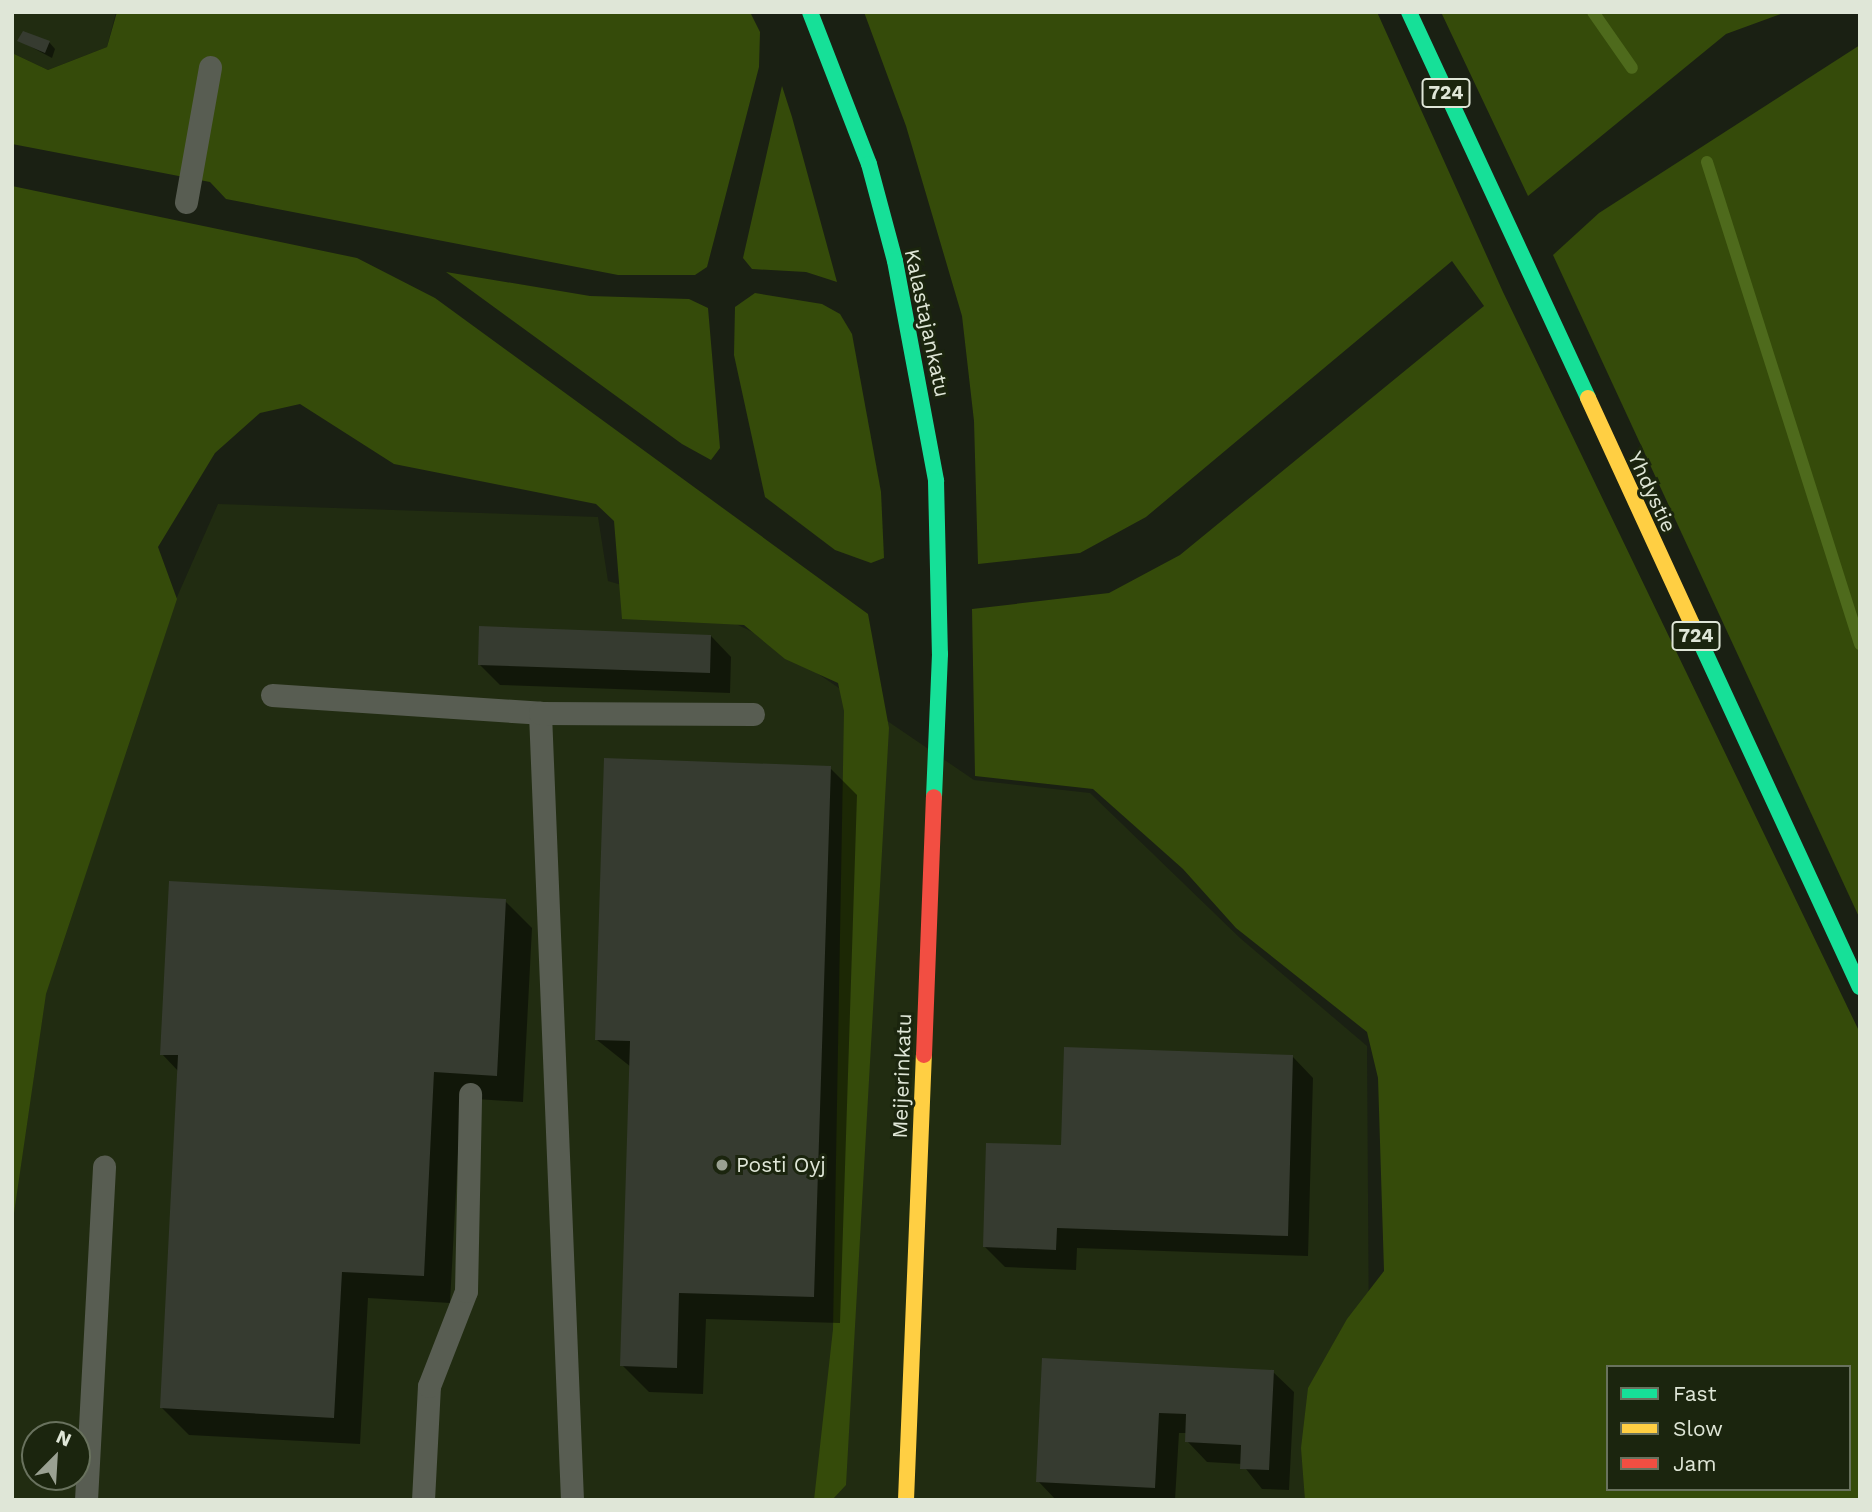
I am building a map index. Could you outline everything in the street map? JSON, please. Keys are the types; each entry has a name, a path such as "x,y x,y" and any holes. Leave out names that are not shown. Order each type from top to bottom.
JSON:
{"street":[{"name":"Kalastajankatu","path":"810,12 869,164 914,354 936,481 940,654"},
{"name":"Yhdystie","path":"1409,12 1532,285 1860,987"},
{"name":"Meijerinkatu","path":"906,1500 940,654"}],"lane":[{"path":"186,202 210,67"},
{"path":"272,695 540,713 753,714"},
{"path":"540,713 572,1500"},
{"path":"423,1500 429,1385 466,1291 470,1094"},
{"path":"86,1500 104,1166"}],"shaded area":[{"path":"12,12 116,12 107,47 48,70 12,53"},
{"path":"218,504 598,517 608,581 707,610 767,639 974,780 1090,793 1240,938 1367,1046 1370,1500 12,1500 12,972"}],"green space":[{"path":"117,12 750,12 760,32 759,67 707,267 695,275 618,275 226,199 210,182 12,144 12,53 48,70 107,47"},
{"path":"864,12 1377,12 1503,292 1860,1033 1860,1500 1305,1500 1301,1448 1308,1388 1347,1319 1384,1271 1378,1078 1367,1032 1236,928 1183,869 1093,789 975,776 972,609 1109,593 1180,555 1484,306 1452,261 1146,517 1080,553 978,564 974,421 962,316 906,126"},
{"path":"1441,12 1786,12 1726,34 1528,196"},
{"path":"1860,45 1860,919 1553,255 1599,213"},
{"path":"782,86 837,282 806,272 752,269 743,258"},
{"path":"12,186 357,258 435,298 868,614 889,728 846,1485 832,1500 814,1500 833,1329 844,711 838,683 785,659 744,625 622,619 614,521 596,504 394,464 300,404 260,413 215,453 158,547 177,599 46,994 12,1227"},
{"path":"446,272 590,296 689,299 708,308 720,448 711,460 682,444"},
{"path":"755,293 822,304 840,314 852,334 881,492 884,558 871,563 835,550 765,497 734,355 735,307"}],"building":[{"path":"23,31 50,41 45,53 17,41"},
{"path":"479,626 711,635 710,673 478,665"},
{"name":"Posti Oyj","path":"604,758 831,766 814,1297 679,1293 677,1368 620,1366 630,1041 595,1040"},
{"path":"169,881 506,899 497,1076 434,1072 424,1276 342,1272 334,1418 160,1408 178,1055 160,1055"},
{"path":"1064,1047 1293,1055 1288,1236 1057,1228 1056,1250 983,1247 986,1143 1061,1145"},
{"path":"1042,1358 1274,1370 1269,1470 1240,1469 1241,1445 1185,1442 1186,1414 1159,1413 1155,1488 1036,1482"}],"waterway":[{"path":"1593,12 1632,68"},
{"path":"1707,162 1860,644"}],"traffic: fast":[{"path":"810,12 869,164 895,261 936,481 940,654 934,797"},
{"path":"1409,12 1588,398"},
{"path":"1692,624 1860,987"}],"traffic: slow":[{"path":"1588,398 1692,624"},
{"path":"906,1500 924,1055"}],"traffic: jam":[{"path":"924,1055 934,797"}],"place":[{"name":"Posti Oyj","path":"722,1165"}]}
